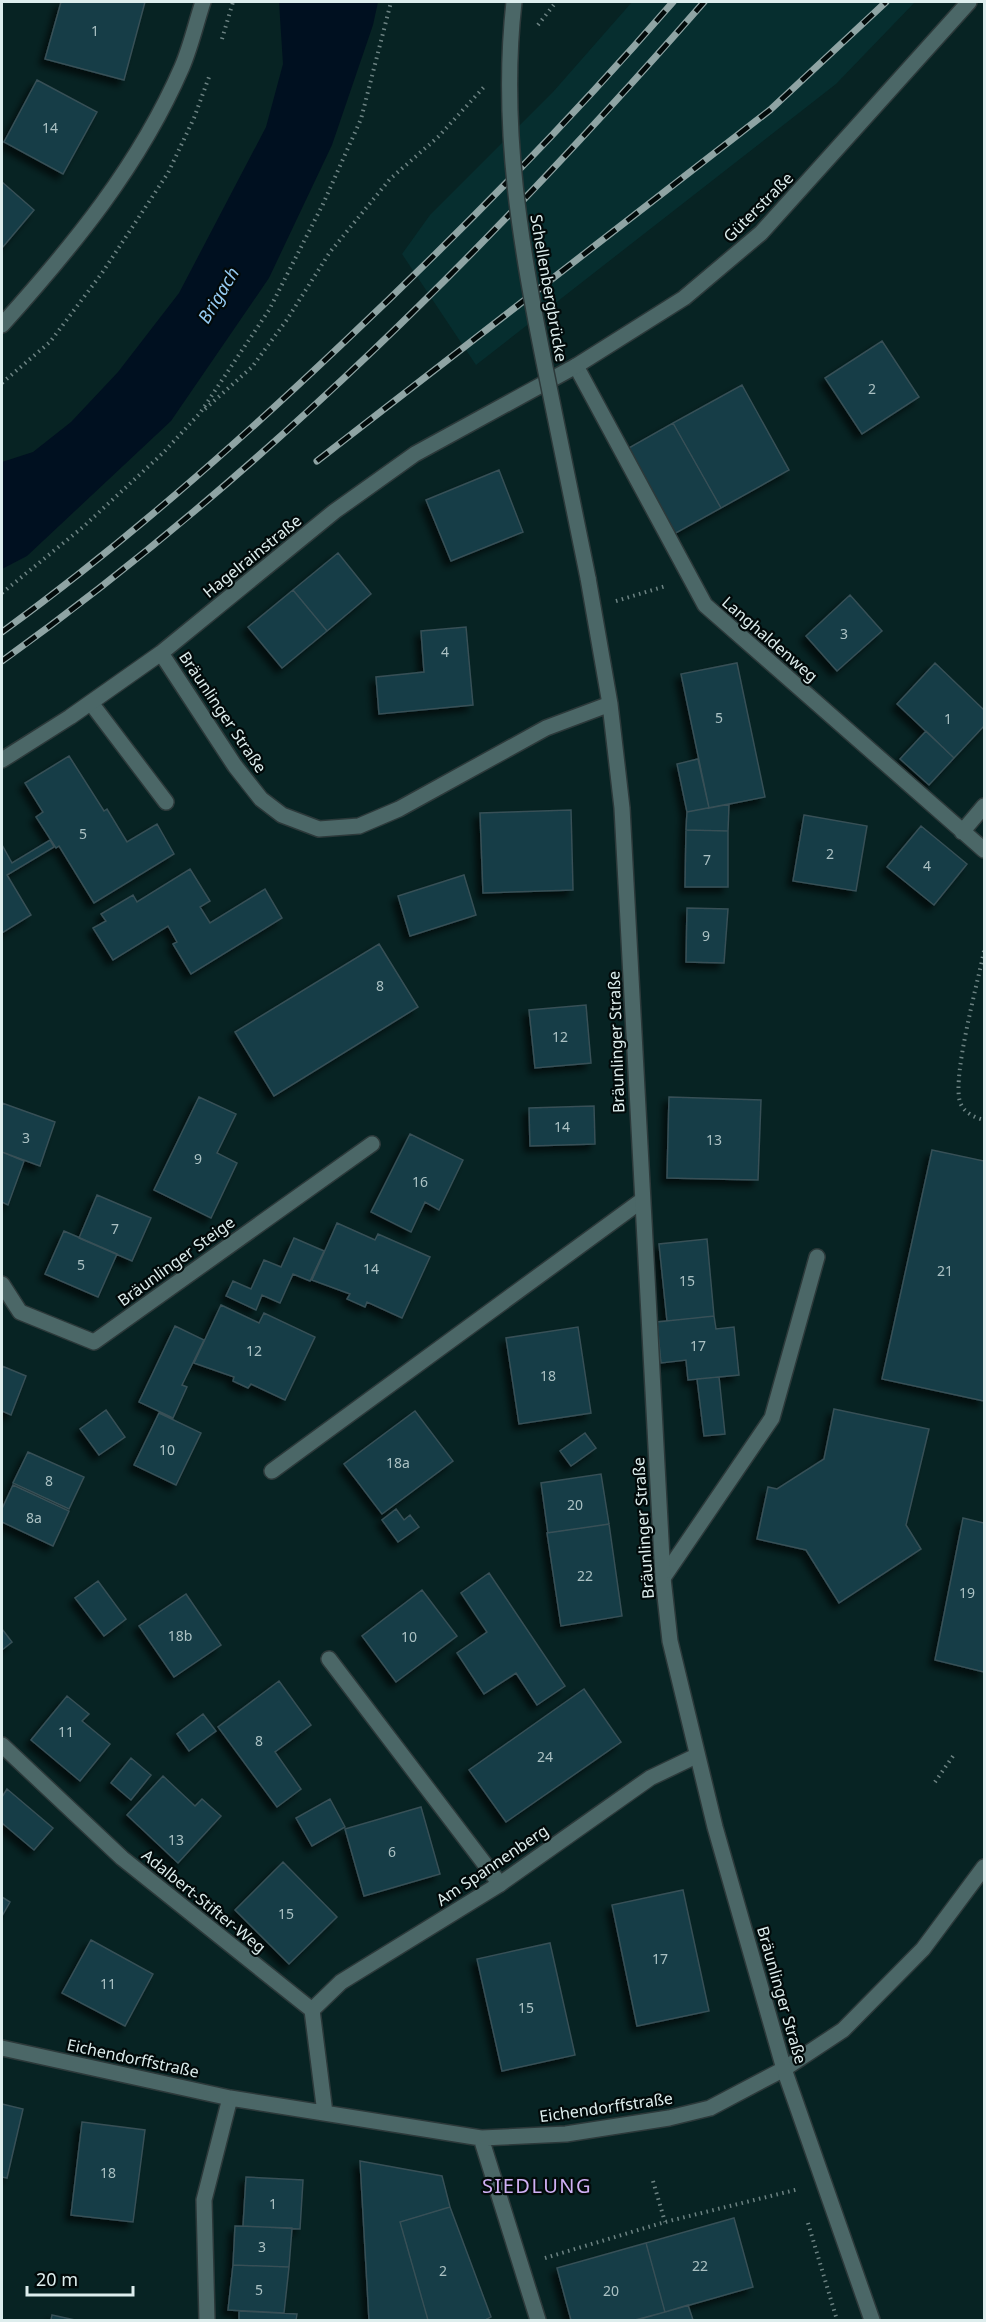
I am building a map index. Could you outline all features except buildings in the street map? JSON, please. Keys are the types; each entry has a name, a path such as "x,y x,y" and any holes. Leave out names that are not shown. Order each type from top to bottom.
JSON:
{"street":[{"path":"2,325 92,221 139,152 183,66 203,2"},
{"name":"Schellenbergbrücke","path":"514,2 508,111 516,199 527,279 588,578"},
{"name":"Güterstraße","path":"531,389 576,366 684,298 761,233 969,2"},
{"name":"Langhaldenweg","path":"576,366 705,605 984,850"},
{"name":"Hagelrainstraße","path":"2,760 91,703 161,653 335,511 415,454 531,389"},
{"name":"Bräunlinger Straße","path":"588,578 610,704 622,808 641,1201 663,1578 670,1641 696,1756 784,2069 872,2320"},
{"name":"Bräunlinger Straße","path":"161,653 235,766 261,799 282,815 319,829 359,826 399,809 546,728 610,704"},
{"path":"91,703 166,802"},
{"path":"962,832 984,806"},
{"name":"Bräunlinger Steige","path":"2,1284 20,1312 94,1342 372,1144"},
{"path":"272,1470 641,1201"},
{"path":"663,1578 772,1418 817,1257"},
{"path":"329,1659 500,1884"},
{"name":"Adalbert-Stifter-Weg","path":"2,1746 122,1858 312,2010"},
{"name":"Am Spannenberg","path":"312,2010 341,1982 500,1884 650,1778 696,1756"},
{"name":"Eichendorffstraße","path":"2,2048 230,2098 481,2138 566,2134 669,2118 710,2108 784,2069 843,2030 922,1949 984,1867"},
{"path":"312,2010 325,2113"},
{"path":"207,2320 204,2200 230,2098"},
{"path":"481,2138 538,2320"}],"path":[{"path":"200,413 269,310 323,204 362,119 391,2"},
{"path":"532,33 556,2"},
{"path":"2,593 83,527 163,453 200,413 252,367 286,321 330,252 390,179 438,137 486,85"},
{"path":"592,608 690,578"},
{"path":"984,951 957,1080 960,1104 975,1118 984,1120"},
{"path":"935,1782 953,1756"},
{"path":"653,2181 665,2222"},
{"path":"521,2265 665,2222 799,2189"}],"shaded area":[{"path":"632,2 915,2 836,84 476,365 402,254 430,215 553,92"}],"water":[{"name":"Brigach","path":"279,2 378,2 373,25 332,145 269,278 171,421 27,556 2,569 2,462 33,452 71,422 118,372 179,293 266,127 283,64"}],"railway":[{"path":"2,632 134,530 259,421 341,345 511,178 594,91 673,2"},
{"path":"2,661 98,589 192,513 372,352 542,180 704,2"},
{"path":"317,461 770,110 886,2"}],"district":[{"name":"SIEDLUNG","path":"537,2185"}]}
